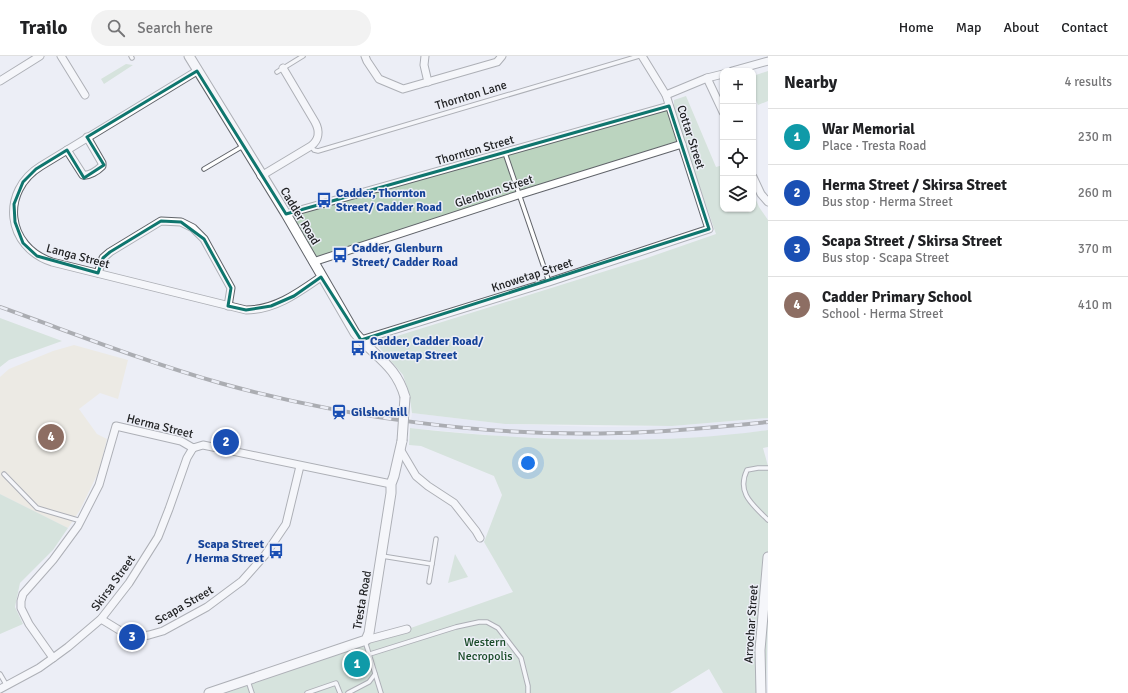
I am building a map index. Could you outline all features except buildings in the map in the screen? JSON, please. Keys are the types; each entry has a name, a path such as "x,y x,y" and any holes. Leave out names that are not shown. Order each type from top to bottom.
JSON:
{"street":[{"path":"0,80 40,56"},
{"name":"Cadder Road","path":"189,56 261,176 286,214 321,277 355,333 390,366 402,386 405,397 401,445"},
{"path":"365,56 379,79 403,89 496,62 502,56"},
{"path":"426,56 424,65 428,82"},
{"name":"Cottar Street","path":"642,56 666,95 709,229"},
{"path":"64,57 85,95"},
{"path":"743,68 768,61"},
{"path":"261,176 311,146 317,139 318,129 280,70"},
{"name":"Langa Street","path":"197,71 36,169 23,182 14,204 16,230 26,246 37,256 52,262 246,310 256,310 271,306 294,296 321,277"},
{"path":"666,95 707,78 720,75"},
{"path":"707,78 720,106"},
{"name":"Thornton Street","path":"286,214 670,106"},
{"path":"67,150 83,175 88,175 97,170 102,166 102,162 87,137"},
{"name":"Glenburn Street","path":"313,262 518,195 682,144"},
{"path":"756,183 761,194 768,202"},
{"path":"98,273 103,258 110,252 161,222 181,222 193,228 204,239 231,288 228,306"},
{"name":"Knowetap Street","path":"361,340 549,282 709,229"},
{"name":"Herma Street","path":"53,658 29,624 21,608 21,601 23,594 53,560 80,521 99,485 116,426 181,442 192,448 203,445 391,484"},
{"path":"401,445 416,476 454,504 480,538"},
{"name":"Tresta Road","path":"209,693 366,640 369,633 391,493 391,484 401,445"},
{"name":"Skirsa Street","path":"3,687 53,658 101,619 129,583 158,538 192,448"},
{"name":"Scapa Street","path":"101,619 124,633 136,637 149,636 163,631 207,607 242,581 265,555 286,524 300,466"},
{"name":"Arrochar Street","path":"761,693 760,650 768,557"},
{"path":"366,640 407,629"}],"lane":[{"path":"280,70 302,56"},
{"name":"Thornton Lane","path":"311,146 314,150 318,151 639,56"},
{"path":"204,169 243,146"},
{"path":"505,153 518,195 549,282"},
{"path":"768,468 747,470 743,479 744,491 749,501 768,520"},
{"path":"4,474 38,508 80,521"},
{"path":"429,582 436,539"},
{"path":"381,556 432,564"},
{"path":"370,654 456,627 486,622 498,628 521,658 528,686 528,693"},
{"path":"366,640 381,693"},
{"path":"0,674 3,687"},
{"path":"348,693 369,682 375,674"},
{"path":"248,680 252,693"},
{"path":"307,693 336,683 340,693"}],"highlighted area":[{"path":"197,71 286,214 669,106 709,229 361,340 321,277 294,296 271,306 246,310 228,306 231,288 204,239 181,222 161,221 110,252 103,258 98,273 37,256 23,243 15,222 14,204 23,182 36,169 67,150 84,178 104,165 87,137"}],"shaded area":[{"path":"74,345 128,360 118,399 100,393 79,409 97,434 107,439 99,471 80,510 68,528 0,494 0,377 9,369 53,351"},
{"path":"412,413 505,424 597,427 672,426 768,418 768,430 728,436 659,440 510,437 410,428"}],"green space":[{"path":"126,64 133,65 104,84 101,79"},
{"path":"768,71 768,101 758,105 756,101 756,75"},
{"path":"686,96 716,167 720,166 720,212 756,212 756,200 768,220 768,418 672,426 505,424 412,413 409,393 403,375 379,347 381,341 644,259 716,234 684,141 518,194 505,153 674,107 674,100"},
{"path":"504,153 517,194 314,261 288,216"},
{"path":"0,318 62,341 9,360 0,367"},
{"name":"Western Necropolis","path":"410,428 505,436 614,440 691,438 768,430 768,447 763,448 768,466 768,615 766,693 723,693 709,669 670,693 226,693 513,592 484,542 502,495 494,476 421,446 409,445"},
{"path":"0,494 68,528 53,550 20,583 15,607 23,624 0,634"},
{"path":"455,554 468,577 448,583"}],"railway":[{"path":"0,307 137,357 220,383 317,406 418,423 519,432 618,433 656,432 768,422"}],"place":[{"name":"Cadder, Thornton Street/ Cadder Road","path":"324,200"},
{"name":"Cadder, Glenburn Street/ Cadder Road","path":"340,255"},
{"name":"Cadder, Cadder Road/ Knowetap Street","path":"358,348"},
{"name":"Gilshochill","path":"339,412"},
{"name":"Cadder Primary School","path":"51,437"},
{"name":"Herma Street / Skirsa Street","path":"226,442"},
{"name":"Scapa Street / Herma Street","path":"276,551"},
{"name":"Scapa Street / Skirsa Street","path":"132,637"},
{"name":"War Memorial","path":"357,664"}]}
